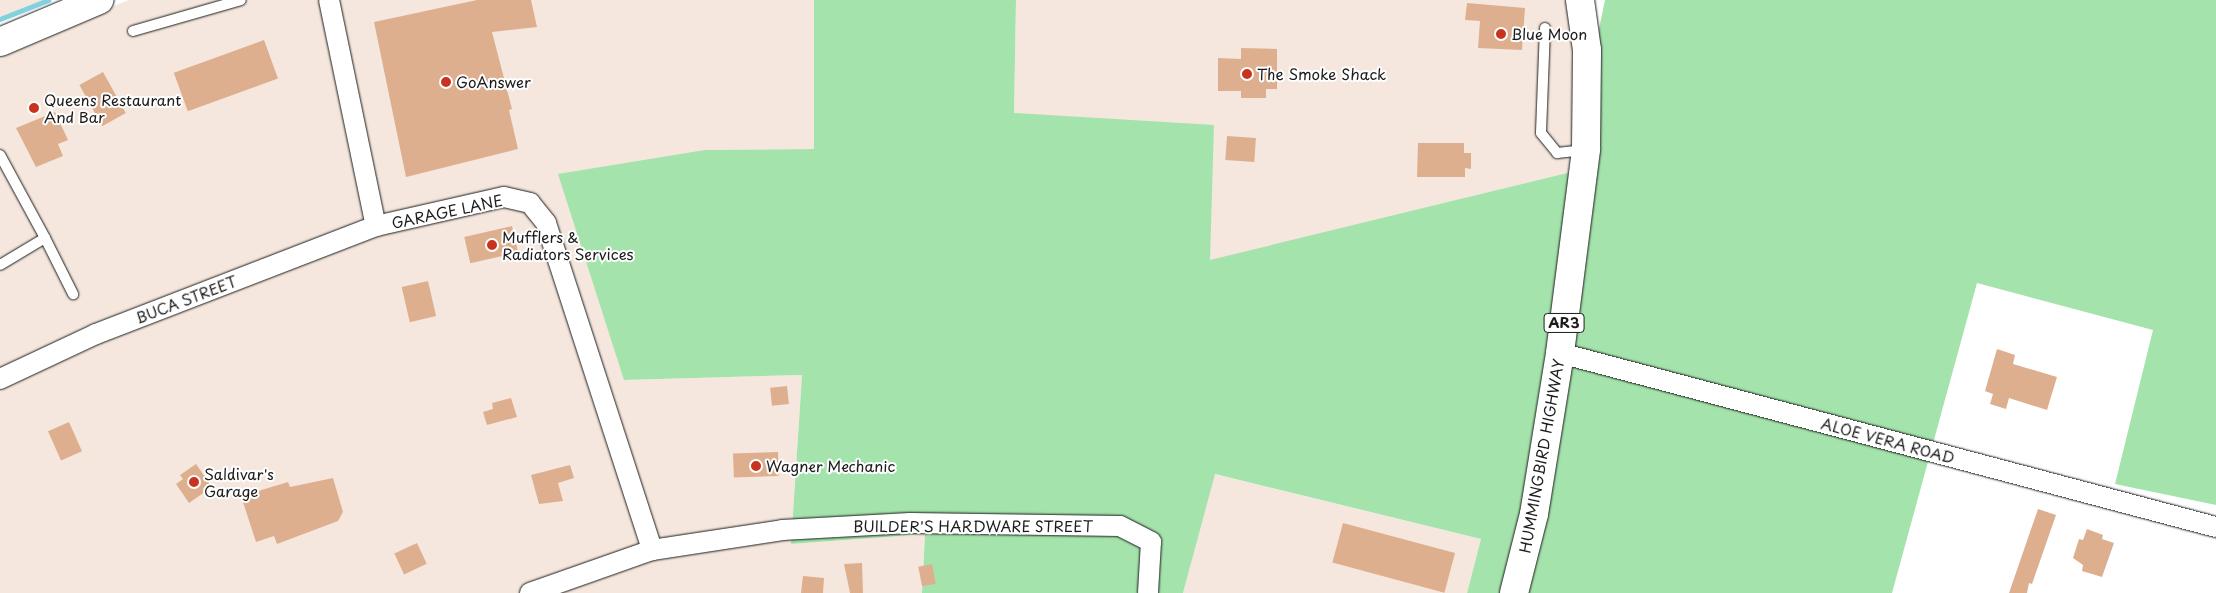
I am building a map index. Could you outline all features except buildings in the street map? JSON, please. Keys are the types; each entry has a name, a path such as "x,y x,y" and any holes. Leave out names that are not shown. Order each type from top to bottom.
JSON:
{"main road":[{"path":"0,42 99,0"},
{"name":"HUMMINGBIRD HIGHWAY","path":"1514,593 1534,514 1560,353 1586,149 1586,50 1580,0"},
{"name":"HUMMINGBIRD HIGHWAY","path":"1586,50 1595,0"}],"street":[{"name":"GARAGE LANE","path":"330,0 376,226 504,198 530,203 546,223 652,550"},
{"name":"BUCA STREET","path":"0,379 96,334 376,226"},
{"name":"ALOE VERA ROAD","path":"1560,353 2216,527"},
{"name":"BUILDER'S HARDWARE STREET","path":"530,593 652,550 782,530 910,523 1120,526 1151,542 1148,593"}],"lane":[{"path":"133,31 241,0"},
{"path":"1545,28 1541,133 1556,153 1586,149"},
{"path":"0,155 73,294"},
{"path":"0,265 45,238"}],"shaded area":[{"path":"0,0 45,0 0,19"},
{"path":"129,0 814,0 814,149 705,150 624,380 802,375 791,544 925,534 922,593 0,593 0,52"},
{"path":"1016,0 1574,0 1578,107 1571,172 1210,261 1014,113"},
{"path":"1214,474 1481,539 1467,593 1183,593"}],"green space":[{"path":"814,0 1016,0 1014,113 1214,125 1210,260 1571,172 1530,466 1502,593 1467,593 1481,539 1215,474 1183,593 922,593 925,534 791,544 802,375 624,380 558,174 705,150 814,149"},
{"path":"1605,0 2216,0 2216,505 2115,484 2153,330 1977,283 1892,593 1526,593 1576,328 1589,237 1599,109 1599,29"}],"waterway":[{"path":"0,19 48,0"}],"place":[{"name":"Blue Moon","path":"1501,34"},
{"name":"The Smoke Shack","path":"1247,74"},
{"name":"GoAnswer","path":"446,82"},
{"name":"Queens Restaurant And Bar","path":"34,108"},
{"name":"Mufflers & Radiators Services","path":"492,245"},
{"name":"Wagner Mechanic","path":"756,466"},
{"name":"Saldivar's Garage","path":"194,482"}]}
